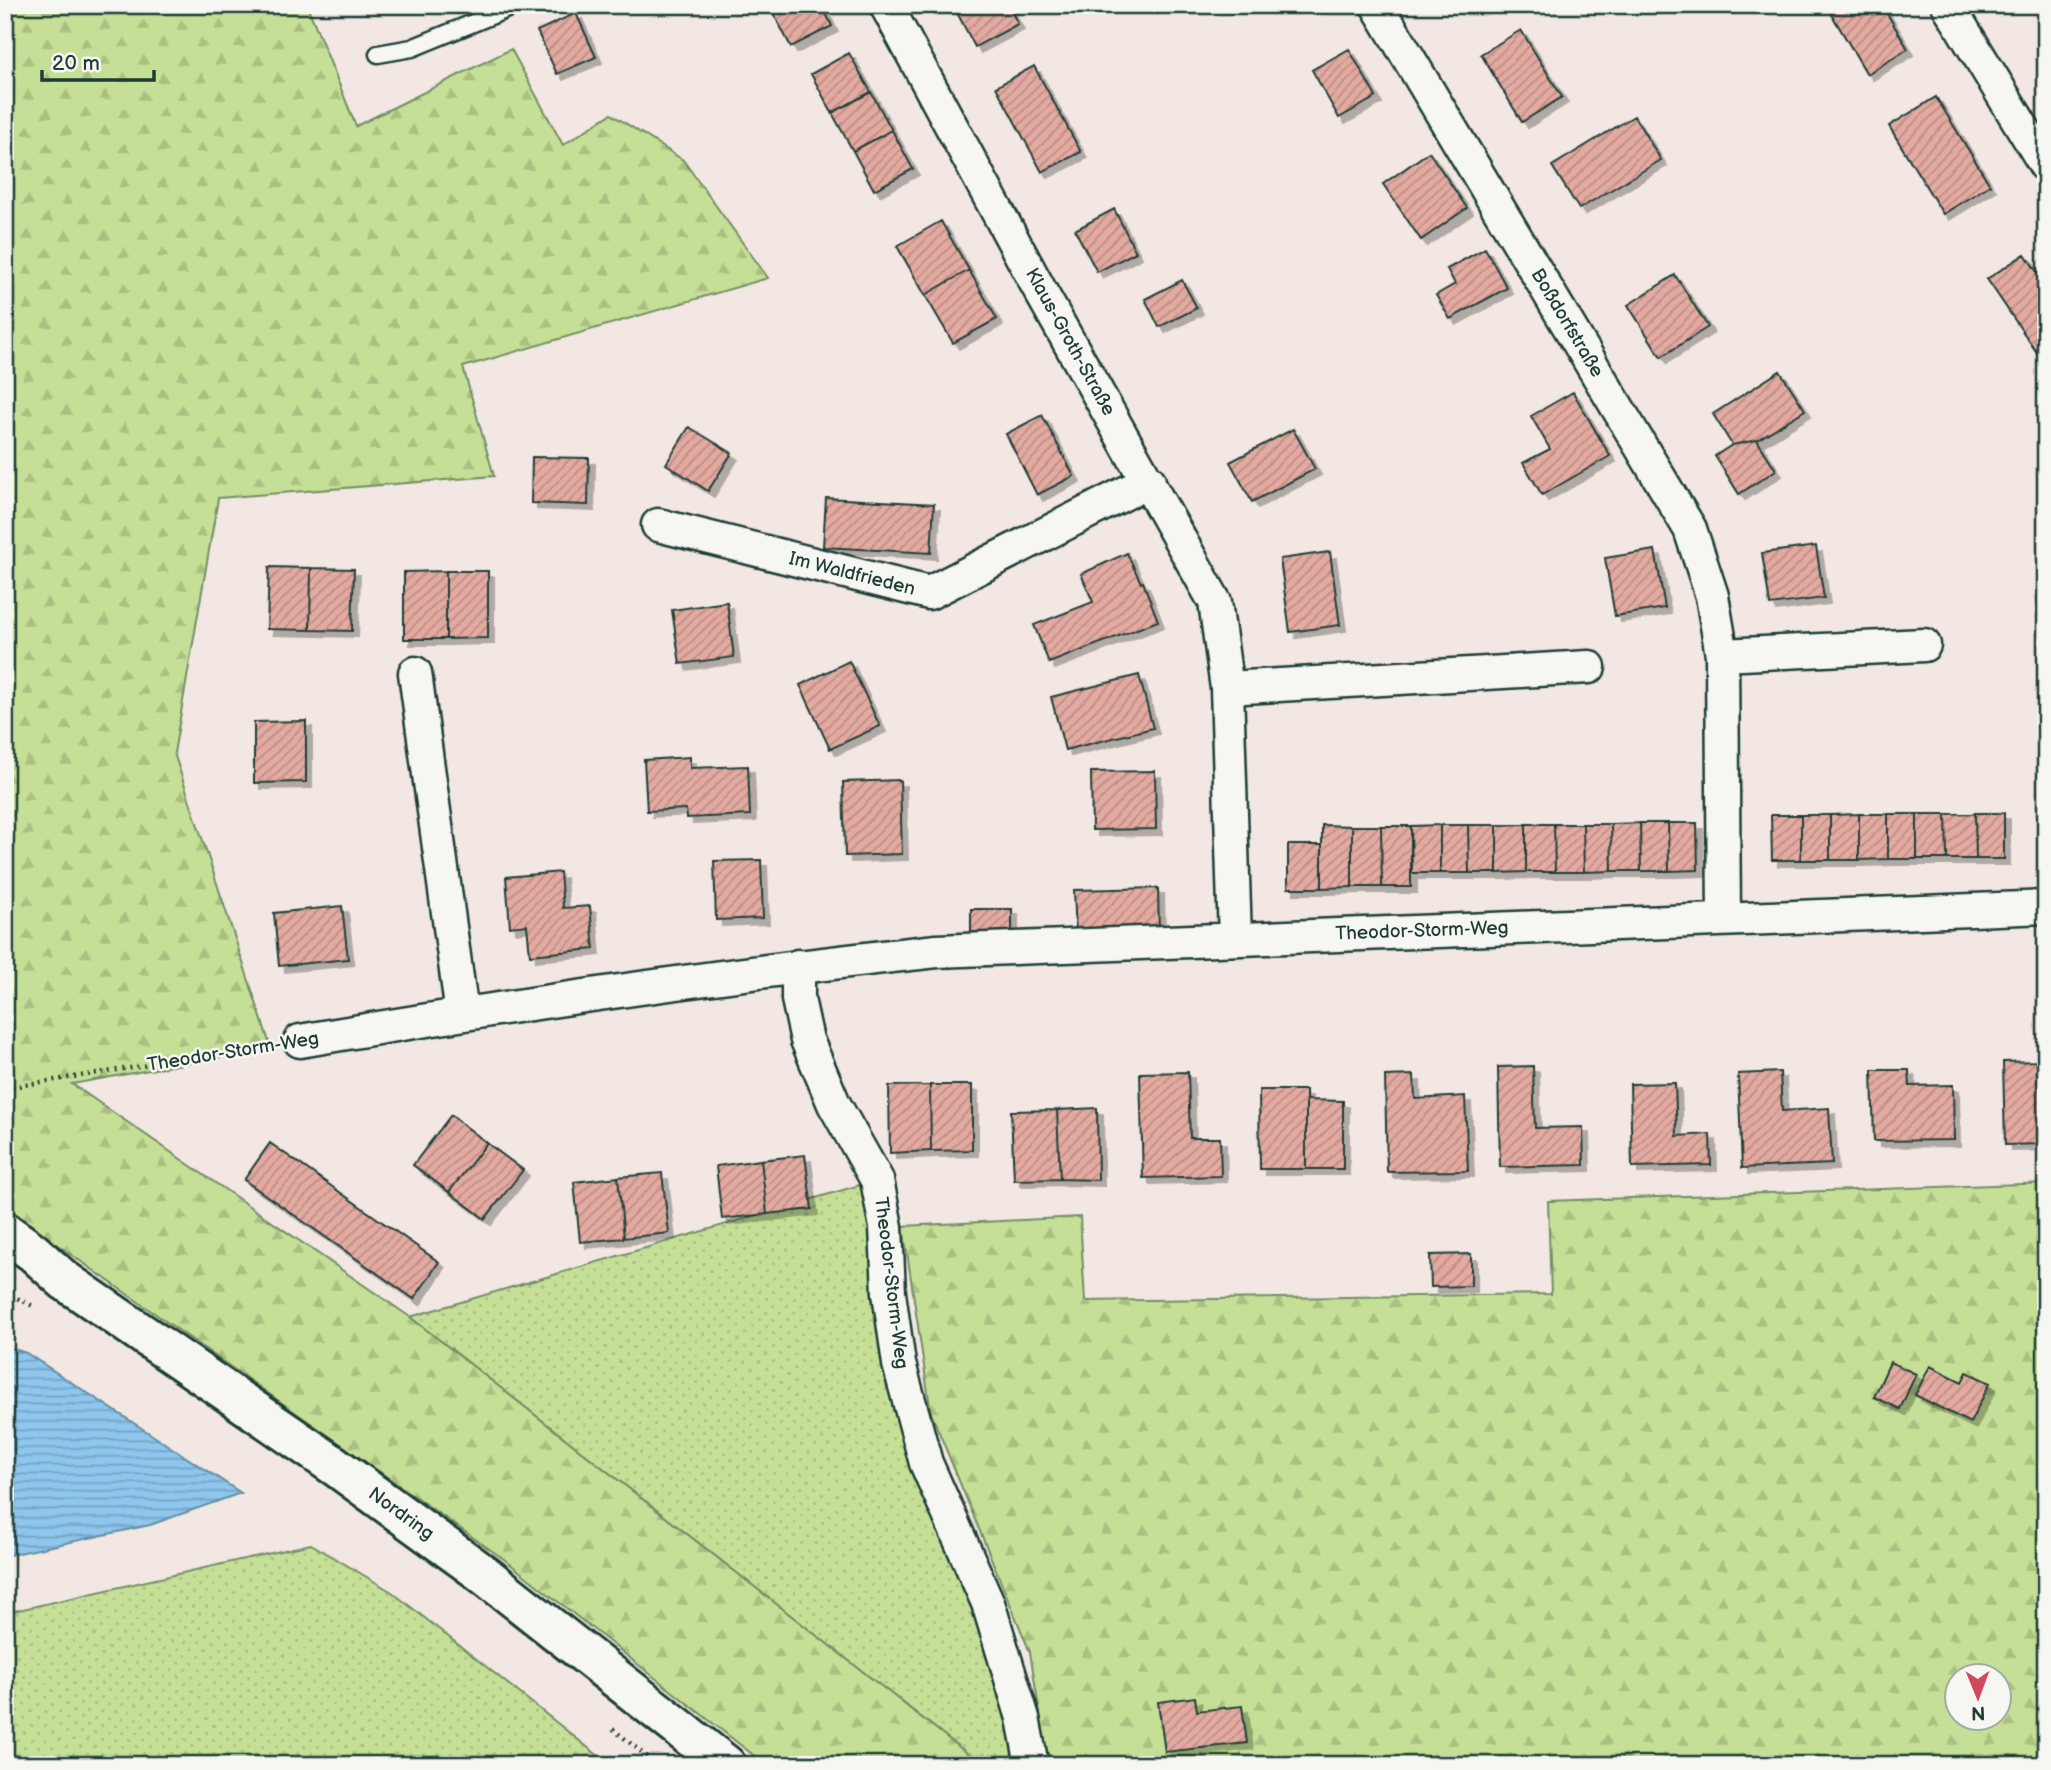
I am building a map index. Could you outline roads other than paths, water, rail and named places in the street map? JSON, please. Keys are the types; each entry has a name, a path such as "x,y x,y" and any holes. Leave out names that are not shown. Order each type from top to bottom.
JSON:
{"street":[{"name":"Klaus-Groth-Straße","path":"886,5 1042,294 1215,602 1227,688 1235,939"},
{"name":"Boßdorfstraße","path":"1377,5 1690,529 1712,596 1722,655 1724,919"},
{"path":"1948,5 2046,166"},
{"name":"Im Waldfrieden","path":"658,525 929,593 1149,481"},
{"path":"1722,655 1924,645"},
{"path":"1227,688 1589,667"},
{"path":"415,673 461,1014"},
{"name":"Theodor-Storm-Weg","path":"300,1041 461,1014 799,966 937,951 2046,907"},
{"name":"Theodor-Storm-Weg","path":"799,966 797,999 807,1040 834,1104 877,1180 886,1227 890,1293 899,1364 926,1463 988,1604 1023,1718 1032,1765"},
{"name":"Nordring","path":"5,1232 33,1252 64,1280 335,1466 471,1564 726,1765"},
{"name":"Nordring","path":"5,1257 64,1280"}],"lane":[{"path":"378,54 412,48 517,5"}],"water":[{"path":"5,1346 26,1353 241,1493 150,1525 5,1556"}]}
